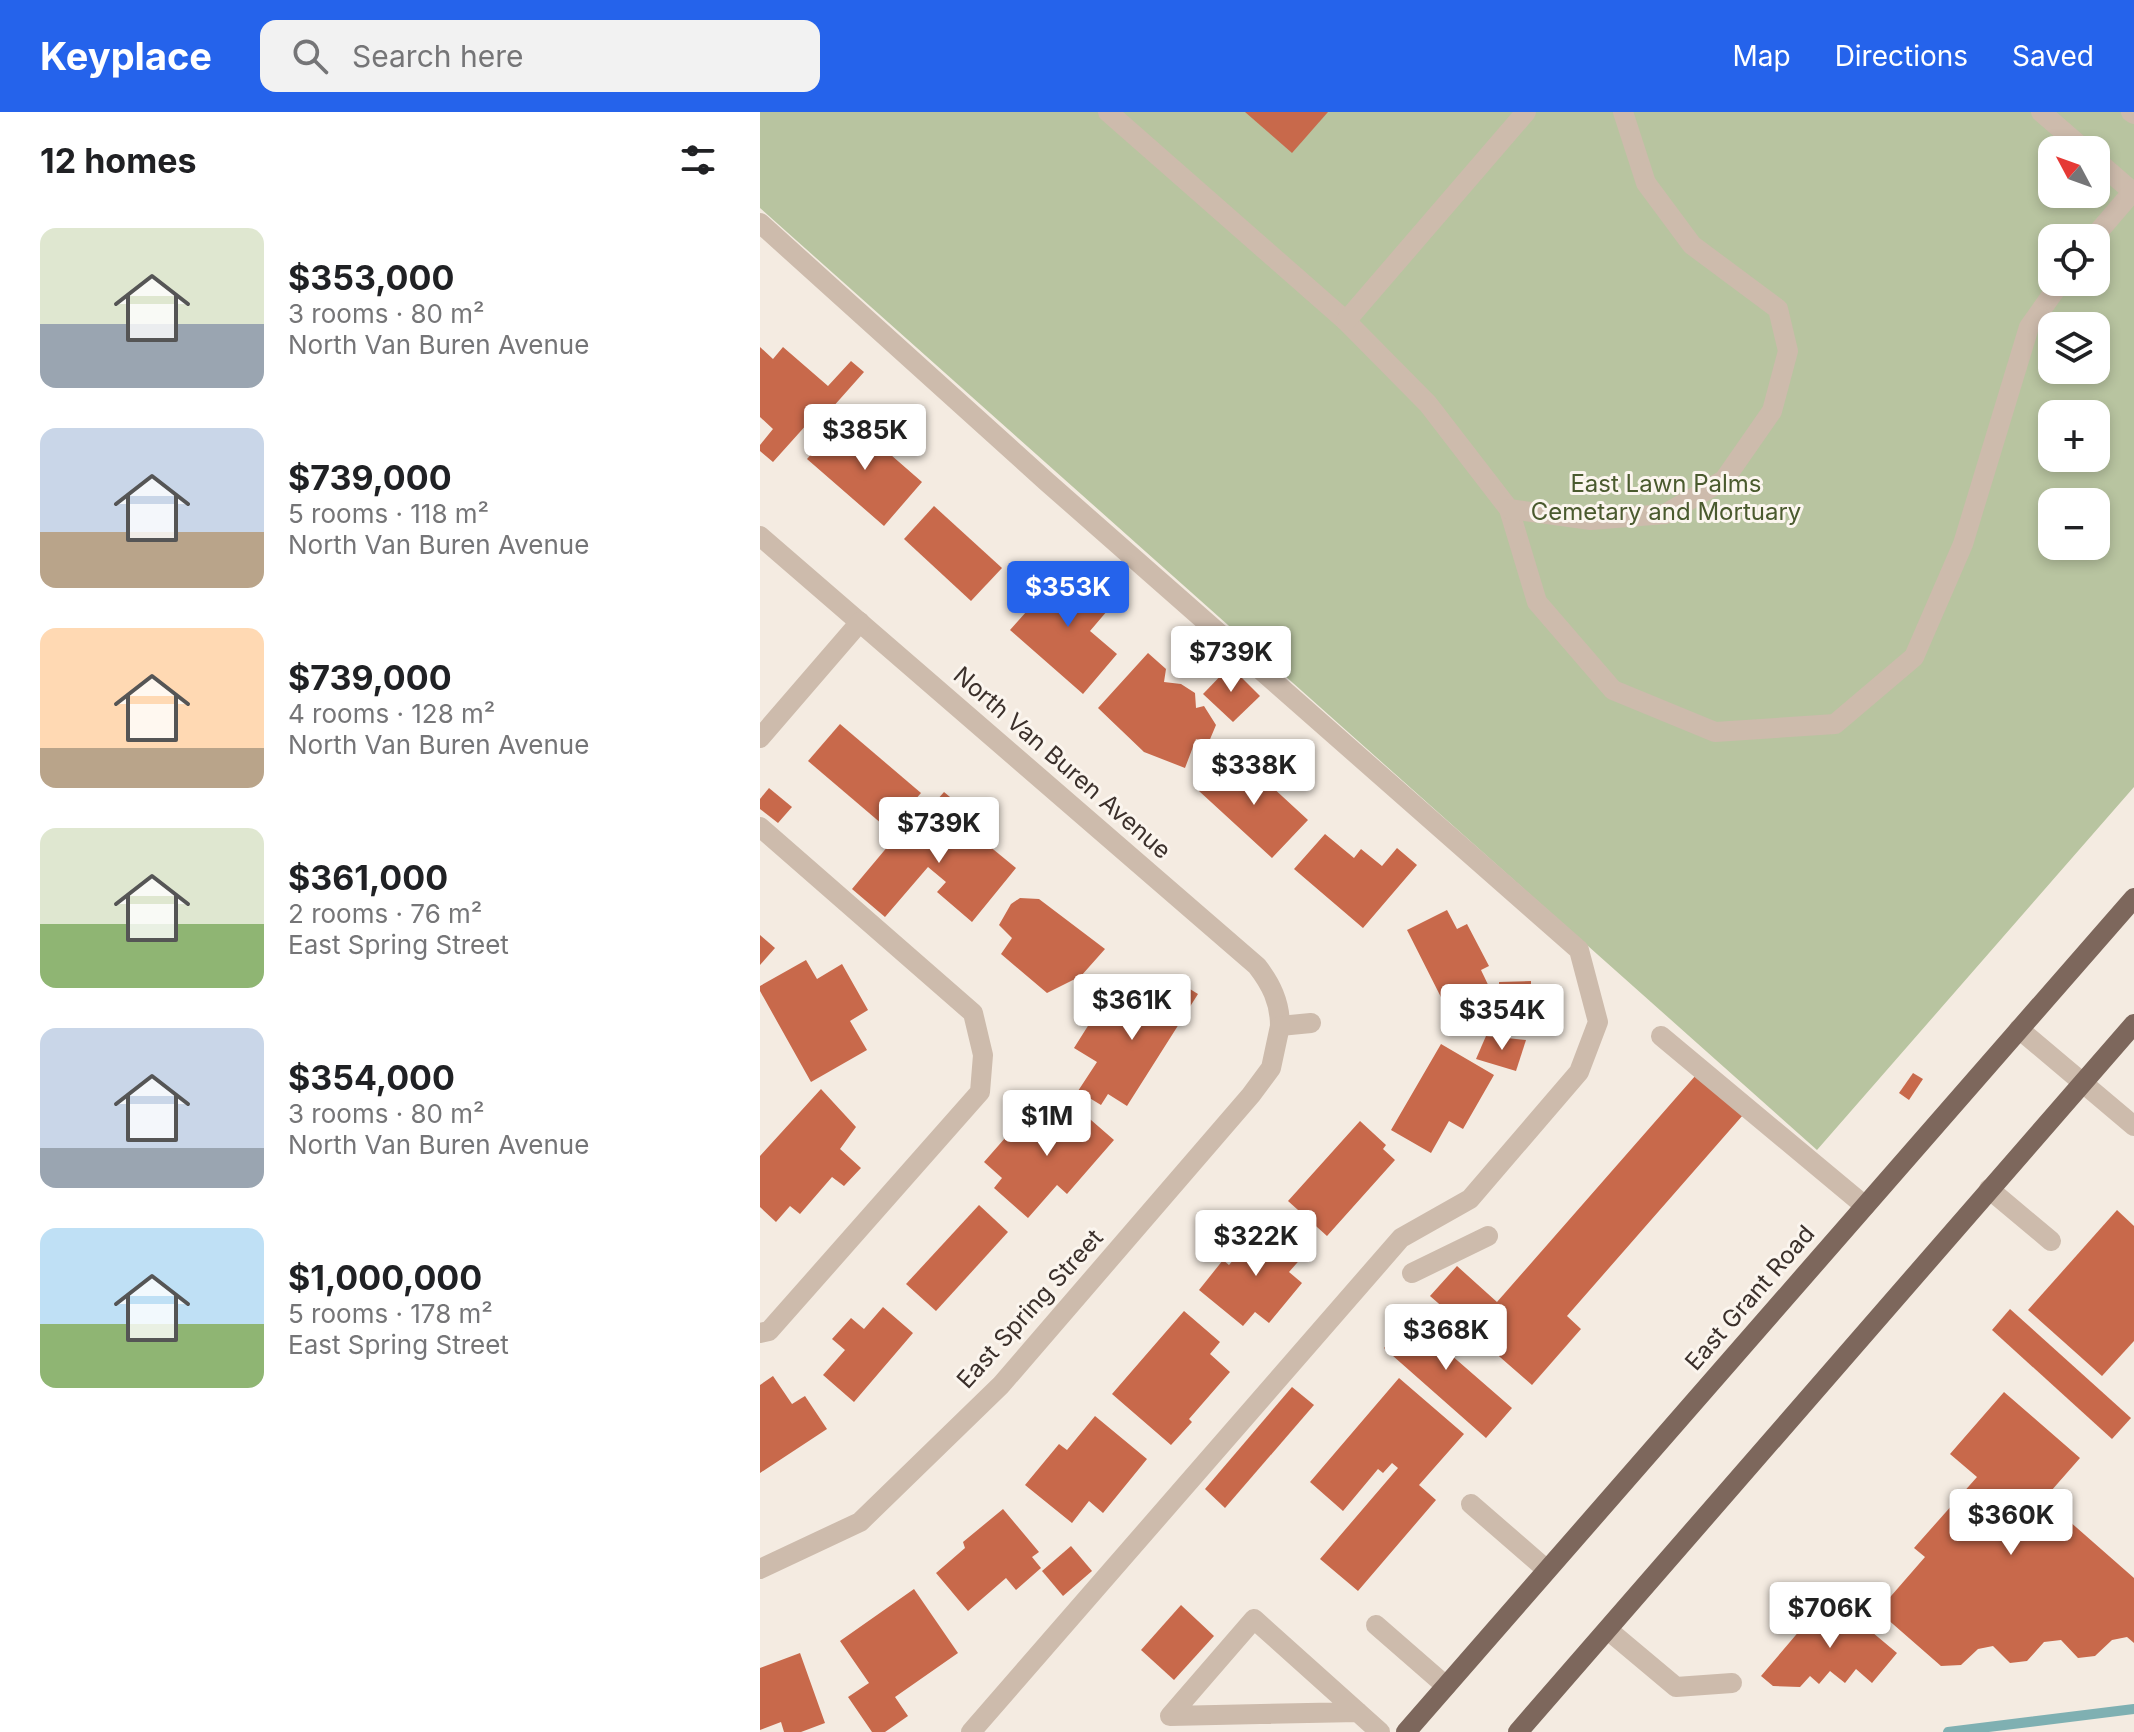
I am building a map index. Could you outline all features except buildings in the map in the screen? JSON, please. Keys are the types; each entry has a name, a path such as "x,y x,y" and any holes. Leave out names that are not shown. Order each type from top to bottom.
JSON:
{"main road":[{"name":"East Grant Road","path":"1406,1732 2134,898"},
{"path":"1518,1732 2134,1024"}],"street":[{"path":"1108,112 1346,321 1428,404 1509,509 1537,602 1613,690 1715,732 1835,724 1914,657 1963,544 2029,327 2051,296"},
{"path":"1346,321 1526,112"},
{"path":"1509,509 1591,520 1665,514 1724,480 1772,411 1788,351 1778,309 1692,245 1646,183 1623,112"},
{"path":"2041,112 2069,136"},
{"path":"2105,224 2134,192 2110,172"},
{"path":"760,223 1047,482 1579,950 1598,1022 1579,1072 1470,1199 1401,1238 971,1732"},
{"name":"North Van Buren Avenue","path":"760,536 1257,966 1272,986 1280,1026"},
{"path":"760,738 860,622"},
{"path":"760,827 973,1013 983,1055 980,1092 769,1331 760,1333"},
{"path":"1280,1026 1311,1023"},
{"name":"East Spring Street","path":"760,1569 860,1522 1001,1385 1251,1095 1271,1068 1280,1026"},
{"path":"2019,1029 2134,1126"},
{"path":"1661,1036 1865,1206"},
{"path":"1989,1189 2051,1241"},
{"path":"1412,1273 1488,1236"},
{"path":"1471,1504 1547,1570"},
{"path":"1358,1712 1170,1716 1254,1619 1358,1712 1380,1732"},
{"path":"1376,1625 1446,1686"},
{"path":"1608,1630 1676,1687 1732,1683"}],"green space":[{"name":"East Lawn Palms Cemetary and Mortuary","path":"760,112 2134,112 2134,787 1817,1150 760,208"}],"waterway":[{"path":"1948,1732 2134,1709"}]}
